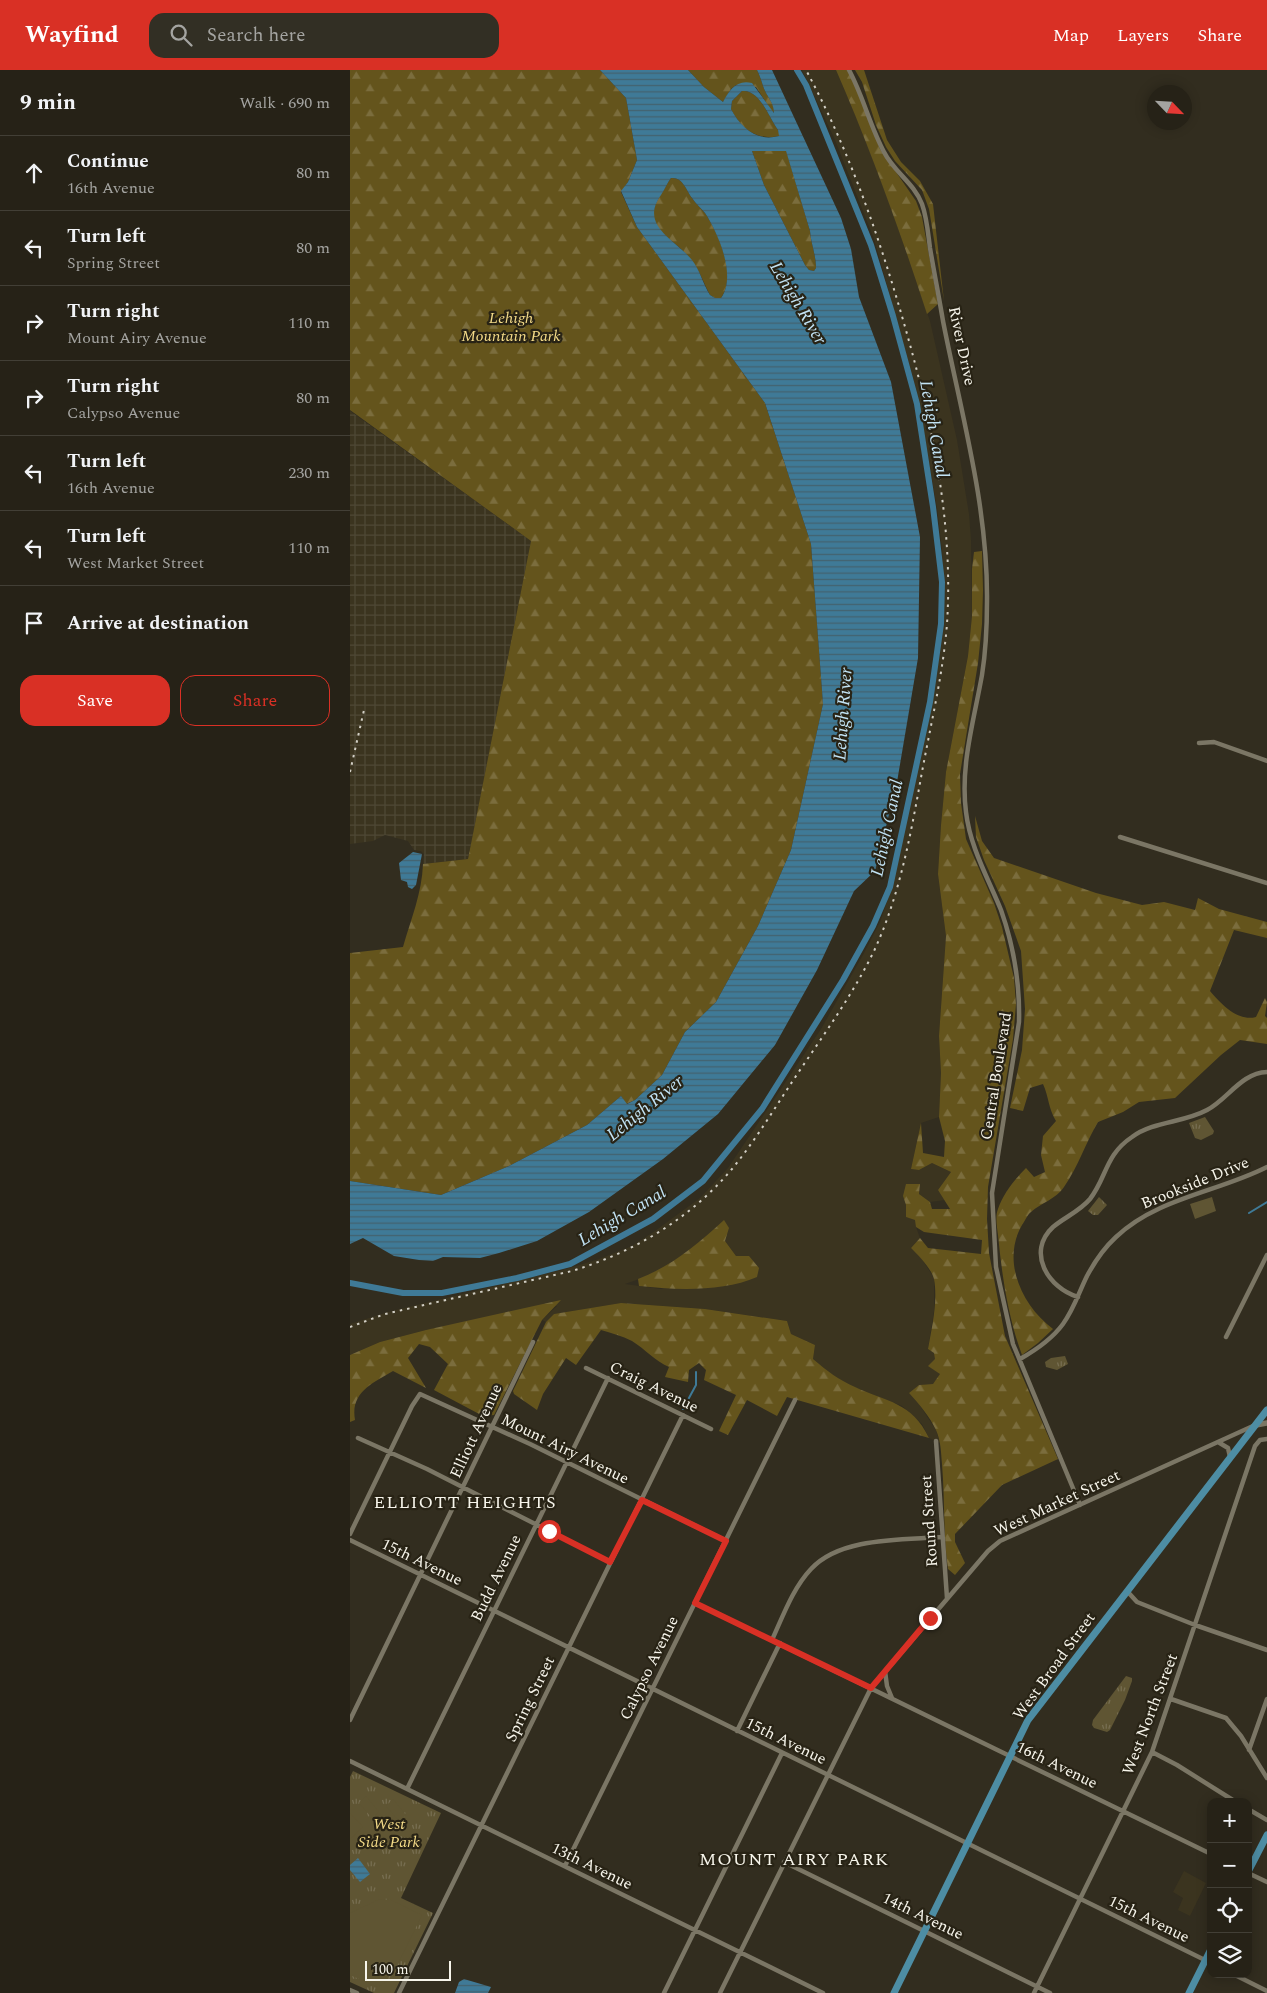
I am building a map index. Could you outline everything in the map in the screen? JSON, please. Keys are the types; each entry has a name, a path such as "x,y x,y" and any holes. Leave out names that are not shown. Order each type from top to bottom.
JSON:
{"main road":[{"name":"West Broad Street","path":"894,1993 1034,1710 1267,1410"},
{"path":"1252,1864 1267,1835"},
{"path":"1189,1993 1207,1964"}],"street":[{"name":"River Drive","path":"849,70 860,89 883,150 918,196 924,214 981,516 987,597 986,646"},
{"name":"Central Boulevard","path":"986,646 966,757 964,776 966,807 972,841 1006,926 1018,980 1019,1022 993,1176 991,1208 996,1267 1013,1344 1080,1505"},
{"path":"1199,743 1214,742 1267,761"},
{"path":"1120,837 1267,883"},
{"path":"1078,1297 1060,1290 1045,1272 1041,1259 1042,1246 1052,1228 1085,1205 1108,1161 1117,1150 1127,1140 1145,1129 1208,1110 1249,1076 1267,1072"},
{"name":"Brookside Drive","path":"1020,1359 1054,1335 1068,1316 1087,1276 1101,1254 1118,1235 1138,1219 1160,1208 1228,1184 1267,1167"},
{"path":"1226,1337 1267,1255"},
{"name":"Elliott Avenue","path":"350,1720 533,1342"},
{"name":"Craig Avenue","path":"586,1368 712,1429"},
{"name":"Budd Avenue","path":"406,1789 608,1378"},
{"name":"Mount Airy Avenue","path":"390,1452 412,1406 420,1394 726,1541"},
{"name":"Calypso Avenue","path":"565,1866 796,1400"},
{"name":"Spring Street","path":"399,1993 683,1415"},
{"path":"1256,1425 1267,1423"},
{"name":"West Market Street","path":"720,1993 871,1688 992,1547 1000,1541 1256,1425"},
{"path":"358,1438 390,1452 610,1562"},
{"name":"West North Street","path":"1034,1993 1152,1752 1254,1446 1260,1440 1267,1439"},
{"name":"Round Street","path":"936,1441 947,1598"},
{"path":"1218,1442 1228,1448 1230,1458"},
{"path":"350,1534 390,1452"},
{"path":"772,1640 804,1577 828,1555 845,1547 860,1544 942,1537"},
{"name":"15th Avenue","path":"350,1540 1207,1962"},
{"path":"1127,1591 1137,1602 1267,1650"},
{"name":"16th Avenue","path":"695,1603 1207,1852"},
{"path":"737,1731 780,1643"},
{"path":"885,1671 887,1686 892,1698"},
{"path":"1171,1699 1226,1718 1241,1736 1267,1778"},
{"path":"1249,1750 1267,1699"},
{"path":"1152,1752 1177,1764 1230,1798"},
{"path":"664,1993 782,1753"},
{"name":"13th Avenue","path":"350,1761 823,1993"},
{"path":"1252,1811 1267,1820"},
{"name":"14th Avenue","path":"784,1862 1050,1993"},
{"path":"1252,1874 1267,1882"},
{"path":"1242,1978 1267,1991"},
{"path":"350,1990 357,1993"}],"shaded area":[{"path":"802,70 836,70 862,130 888,199 930,321 957,440 969,514 972,616 968,656 946,772 938,874 946,936 939,1036 941,1073 939,1117 921,1123 911,1169 919,1170 932,1163 951,1172 938,1190 945,1200 930,1202 919,1194 920,1184 903,1196 906,1205 906,1217 916,1220 916,1227 920,1238 911,1248 922,1259 934,1278 934,1311 928,1349 934,1353 941,1374 933,1384 919,1385 909,1393 919,1404 936,1430 940,1443 929,1438 922,1424 902,1406 856,1388 833,1376 813,1359 815,1345 791,1334 787,1321 705,1309 621,1303 554,1314 546,1322 542,1320 557,1306 426,1330 380,1342 350,1355 350,1324 388,1312 566,1269 599,1259 632,1246 700,1198 728,1168 821,1029 880,922 890,893 918,767 940,646 943,600 942,550 937,508 916,389 874,239 835,140","holes":["729,1228 725,1241 736,1256 749,1256 661,1289 625,1284 648,1276 674,1262 697,1244"]},
{"path":"350,411 531,541 468,859 423,864 424,854 421,851 414,850 408,841 385,835 373,841 350,844"},
{"path":"1184,1871 1206,1883 1190,1916 1178,1910 1183,1898 1173,1892"}],"green space":[{"name":"Lehigh Mountain Park","path":"350,70 600,70 626,98 637,160 628,182 621,192 637,227 765,403 811,544 823,704 791,850 758,926 716,1002 685,1032 662,1075 635,1100 626,1104 621,1096 587,1125 509,1166 441,1195 350,1181 350,953 403,947 418,896 423,864 468,859 531,541 350,410"},
{"path":"688,70 757,70 775,113 756,87 736,85 731,89 723,102 704,87"},
{"path":"836,70 847,70 852,78 880,149 916,201 922,217 938,304 927,314 884,191"},
{"path":"855,70 864,70 887,140 901,162 920,181 933,204 944,301 929,209 922,190 895,161 886,147 876,125 862,82"},
{"path":"742,91 748,92 759,99 780,136 764,137 745,128 731,109 732,101"},
{"path":"786,150 810,231 816,263 814,271 809,270 805,265 764,185 752,151"},
{"path":"671,178 675,178 684,185 705,213 716,232 727,267 725,289 721,298 715,298 710,295 692,261 656,224 654,216 655,206"},
{"path":"982,551 982,624 978,663 960,774 961,803 966,839 994,903 1002,927 1014,978 1016,1004 1013,1039 988,1187 989,1253 1005,1336 1058,1459 1002,1485 955,1534 955,1542 965,1563 955,1575 948,1569 946,1556 943,1477 939,1438 931,1420 909,1393 919,1385 933,1384 940,1374 928,1366 935,1359 934,1353 928,1349 935,1305 934,1279 928,1266 911,1248 920,1238 928,1248 981,1254 982,1240 924,1232 916,1227 915,1220 906,1217 906,1205 903,1196 906,1184 920,1184 919,1194 930,1202 932,1209 950,1209 938,1190 951,1172 932,1163 919,1170 911,1169 921,1123 923,1153 944,1157 945,1141 939,1117 941,1073 939,1036 946,936 938,874 941,825 946,772 968,656 972,616 974,552"},
{"path":"975,816 982,841 994,858 1096,893 1142,905 1164,902 1195,910 1198,898 1219,909 1267,922 1267,938 1234,930 1210,991 1230,1011 1249,1018 1256,1017 1265,998 1267,1002 1265,1016 1267,1018 1267,1044 1240,1040 1175,1098 1139,1102 1123,1112 1098,1122 1064,1187 1057,1195 1030,1213 1022,1225 1016,1239 1014,1253 1014,1268 1018,1282 1032,1308 1053,1329 1022,1355 1006,1296 997,1212 1006,1192 1026,1168 1034,1177 1045,1172 1041,1155 1043,1136 1056,1121 1051,1112 1043,1084 1030,1088 1023,1111 1010,1108 1022,1050 1025,1009 1021,951 1005,906 984,860 976,837"},
{"path":"1205,1117 1214,1131 1213,1134 1201,1140 1195,1138 1189,1123"},
{"path":"1099,1197 1107,1205 1098,1215 1093,1215 1088,1211"},
{"path":"1212,1197 1216,1211 1195,1219 1190,1204"},
{"path":"724,1220 729,1228 725,1241 736,1256 749,1256 759,1268 757,1277 744,1282 699,1289 639,1286 638,1279 662,1268 684,1254"},
{"path":"561,1300 542,1320 494,1415 483,1416 434,1390 448,1364 430,1347 419,1344 408,1358 426,1388 393,1371 371,1384 360,1395 354,1410 355,1420 350,1422 350,1355 380,1342 426,1330"},
{"path":"621,1303 705,1309 787,1321 791,1334 815,1345 813,1359 833,1375 849,1384 907,1410 915,1417 929,1438 787,1397 777,1416 747,1400 728,1435 719,1431 736,1395 704,1380 706,1370 699,1363 689,1370 688,1382 665,1377 669,1367 659,1362 632,1341 601,1330 576,1365 566,1358 543,1394 537,1410 514,1394 513,1391 546,1322 554,1314"},
{"path":"1065,1356 1068,1364 1057,1370 1046,1367 1045,1362 1051,1358"},
{"path":"1126,1676 1132,1678 1132,1681 1110,1730 1107,1732 1094,1728 1092,1725 1093,1720"},
{"name":"West Side Park","path":"353,1771 441,1813 401,1898 433,1913 394,1993 374,1993 350,1982 350,1777"},
{"path":"366,1796 379,1812 372,1818 359,1803"},
{"path":"393,1799 406,1815 399,1821 386,1806"},
{"path":"350,1813 363,1827 350,1839"},
{"path":"380,1899 391,1900 422,1915 394,1972 391,1972 386,1982 378,1987 350,1975 350,1913"}],"water":[{"name":"Lehigh River","path":"600,70 688,70 704,87 723,102 734,86 747,82 752,83 774,113 773,106 764,90 757,70 772,70 841,218 851,249 859,297 891,382 920,537 918,658 897,782 875,871 854,891 817,970 775,1045 718,1114 663,1159 589,1212 537,1241 480,1258 443,1257 433,1261 394,1256 363,1238 350,1244 350,1181 441,1195 509,1166 587,1125 621,1096 627,1104 635,1100 662,1075 685,1032 716,1002 758,926 791,850 823,704 811,544 765,403 637,227 621,191 628,182 637,160 626,98","holes":["742,91 748,92 759,99 778,130 779,136 764,137 757,135 745,127 735,116 731,109 732,101","752,151 786,151 810,231 816,263 814,271 809,270 805,265 764,185","671,178 675,178 684,185 705,213 724,255 727,278 721,298 715,298 710,295 692,260 662,231 654,215 655,206"]},
{"path":"413,852 422,854 416,885 412,889 408,887 407,882 401,880 399,863"},
{"path":"358,1858 370,1874 360,1882 350,1870 350,1865"},
{"path":"464,1979 491,1987 488,1993 455,1993 459,1982"}],"waterway":[{"name":"Lehigh Canal","path":"350,1283 403,1293 442,1293 517,1278 570,1264 653,1219 703,1181 762,1109 843,980 873,926 890,887 930,702 941,624 942,582 933,507 917,404 893,316 871,245 806,85 797,70"},
{"path":"1249,1213 1267,1202"},
{"path":"683,1409 696,1385 696,1372"}],"railway":[{"path":"350,1327 385,1314 572,1271 639,1244 679,1218 716,1187 749,1147 846,1000 874,951 891,908 909,841 940,680 945,643 948,584 943,503 937,463 920,384 880,245 847,156 806,70"},
{"path":"350,772 364,710"}],"district":[{"name":"ELLIOTT HEIGHTS","path":"465,1502"},
{"name":"MOUNT AIRY PARK","path":"794,1859"}],"route":[{"path":"549,1531 610,1562 642,1500 726,1541 695,1603 871,1688 930,1618"}]}
